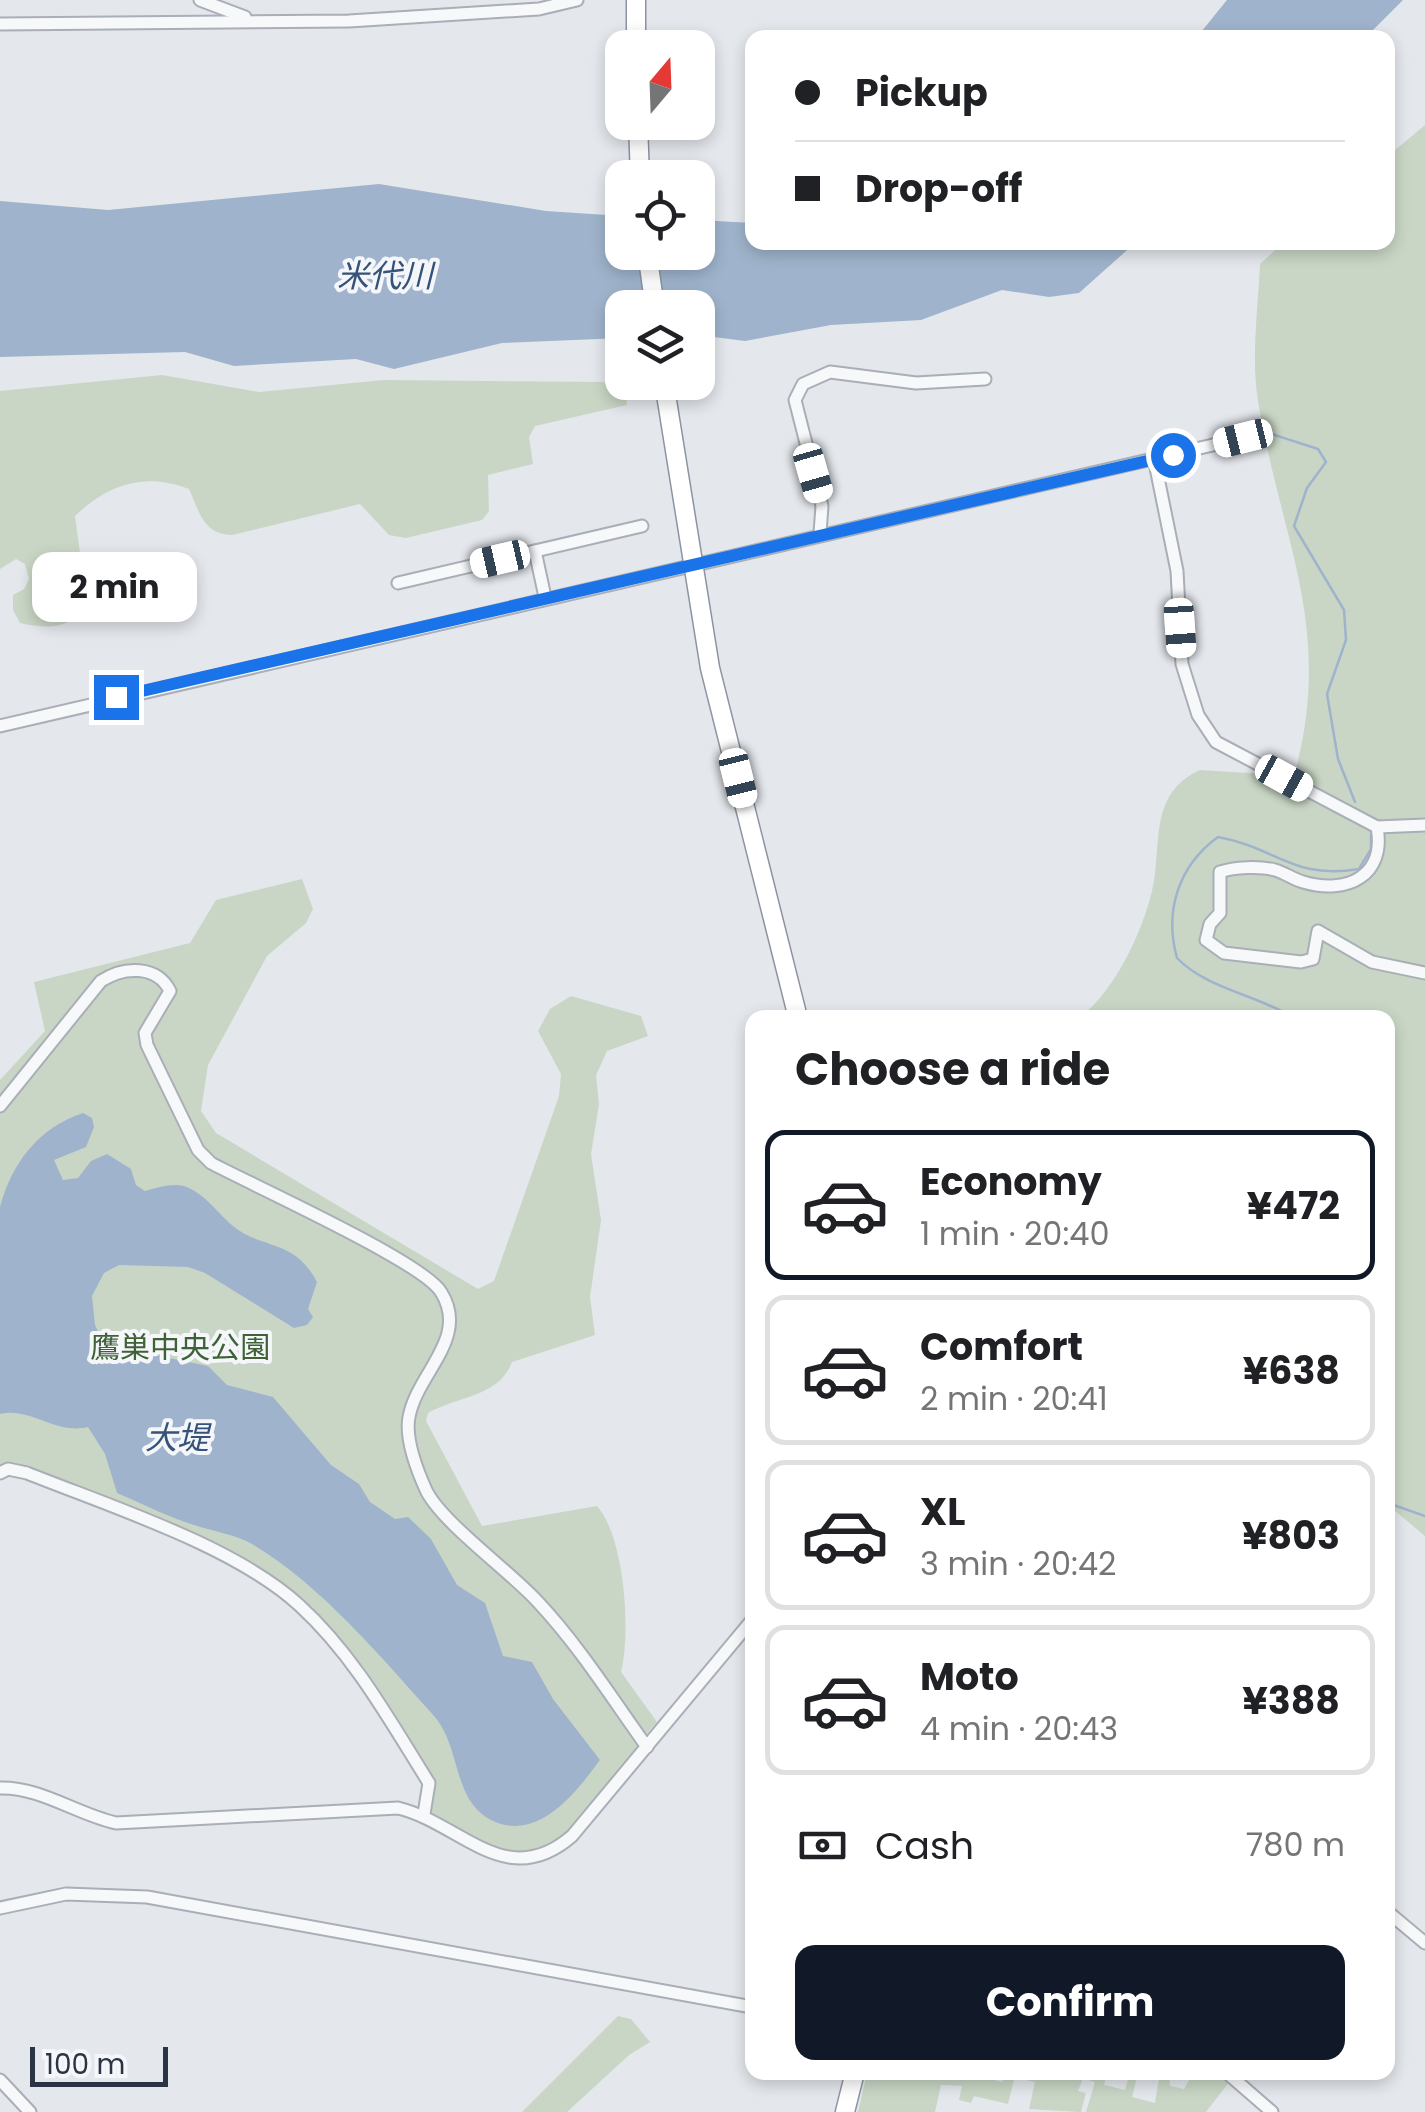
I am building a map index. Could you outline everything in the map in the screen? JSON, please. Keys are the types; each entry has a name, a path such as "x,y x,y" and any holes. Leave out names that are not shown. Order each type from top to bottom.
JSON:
{"highway":[{"path":"636,0 636,30"},
{"path":"668,400 710,668 796,1010"},
{"path":"845,2112 853,2080"}],"street":[{"path":"200,0 254,20"},
{"path":"0,24 305,22 480,13 578,0"},
{"path":"820,533 822,506 795,400 803,384 830,372 916,383 986,379"},
{"path":"0,726 1243,438"},
{"path":"1154,458 1180,592 1182,664 1198,715 1216,742 1378,828 1425,826"},
{"path":"398,583 642,526"},
{"path":"535,551 545,597"},
{"path":"1378,828 1377,858 1361,880 1346,885 1303,882 1272,869 1220,872 1220,912 1210,924 1206,940 1224,953 1302,962 1314,959 1318,931 1372,962 1425,974"},
{"path":"0,1106 102,980 113,973 135,970 154,973 166,982 170,991 144,1033 146,1046 198,1150 210,1163 382,1252 440,1290 450,1313 450,1328 441,1354 418,1390 408,1421 427,1494 521,1584 586,1656 648,1747"},
{"path":"0,1473 8,1469 27,1473 235,1561 298,1604 354,1666 429,1783 424,1814"},
{"path":"0,1778 86,1816 116,1822 372,1808 424,1814 491,1854 525,1858 546,1853 572,1836 745,1629"},
{"path":"0,1788 28,1788"},
{"path":"0,1908 66,1894 148,1896 745,2006"},
{"path":"1395,1918 1425,1943"},
{"path":"0,2080 30,2112"},
{"path":"1235,2080 1272,2112"}],"green space":[{"path":"1425,125 1425,1536 1395,1511 1395,1010 1089,1010 1115,977 1141,926 1152,891 1164,807 1183,780 1200,770 1294,776 1305,723 1307,629 1258,401 1255,350 1260,264 1275,250 1395,250 1395,150"},
{"path":"162,375 259,392 384,380 603,382 605,400 626,400 627,405 535,426 529,437 533,464 488,475 489,511 482,520 406,538 389,535 360,504 232,535 222,534 204,521 189,489 142,482 114,489 75,516 87,605 65,623 39,626 20,623 13,610 13,595 24,589 29,579 25,564 16,559 0,569 0,391"},
{"name":"鷹巣中央公園","path":"302,879 313,909 306,923 267,956 208,1065 201,1111 216,1133 478,1289 494,1281 559,1096 561,1074 538,1031 550,1009 571,996 641,1016 648,1036 607,1051 596,1075 599,1104 591,1154 601,1220 590,1297 595,1335 512,1362 506,1374 487,1389 439,1407 428,1413 426,1421 482,1526 597,1506 614,1540 625,1610 621,1672 657,1722 642,1739 647,1747 562,1844 503,1857 424,1814 429,1783 325,1632 235,1561 27,1473 0,1473 0,1080 45,1031 34,982 190,943 216,900"},
{"path":"618,2016 631,2019 650,2042 629,2055 567,2112 522,2112"},
{"path":"865,2080 1014,2080 1008,2104 974,2096 971,2103 959,2100 962,2086 941,2085 935,2112 858,2112"},
{"path":"1026,2080 1082,2080 1078,2091 1086,2093 1081,2112 1029,2109 1035,2082"},
{"path":"1088,2080 1105,2080 1104,2085 1125,2090 1128,2080 1136,2080 1132,2097 1155,2103 1159,2080 1169,2080 1170,2086 1184,2089 1189,2080 1229,2082 1206,2112 1086,2112 1095,2082"}],"water":[{"path":"1227,0 1403,0 1373,30 1203,30"},
{"name":"米代川","path":"379,184 546,211 605,215 605,270 715,270 715,221 745,223 745,250 1127,250 1079,293 1049,297 1002,290 921,320 831,325 745,341 715,337 715,290 605,290 605,339 502,343 394,369 356,359 234,366 185,352 0,357 0,201 108,210"},
{"name":"大堤","path":"83,1113 92,1118 94,1127 86,1147 54,1160 63,1180 78,1178 91,1161 107,1154 131,1169 136,1185 145,1191 174,1185 191,1189 244,1233 298,1258 317,1282 308,1309 313,1317 307,1325 294,1328 205,1273 188,1267 119,1265 104,1273 92,1296 95,1325 104,1344 119,1351 136,1340 164,1357 208,1366 227,1385 273,1397 331,1465 359,1484 370,1502 395,1519 408,1517 431,1539 457,1585 485,1603 503,1656 532,1662 553,1699 600,1760 569,1798 544,1818 514,1826 483,1815 465,1790 450,1744 434,1716 349,1623 277,1560 246,1541 184,1522 117,1493 105,1454 88,1427 65,1427 22,1414 0,1414 0,1207 12,1176 29,1149 53,1128"}],"waterway":[{"path":"1253,428 1318,449 1326,462 1307,488 1294,526 1344,610 1346,640 1327,694 1338,759 1355,802"},
{"path":"1279,1010 1218,985 1177,958 1172,924 1184,876 1218,837 1301,867 1336,871 1359,869 1371,849 1371,835"},
{"path":"1395,1505 1425,1516"}],"route":[{"path":"116,697 1074,474 1173,455"}]}
